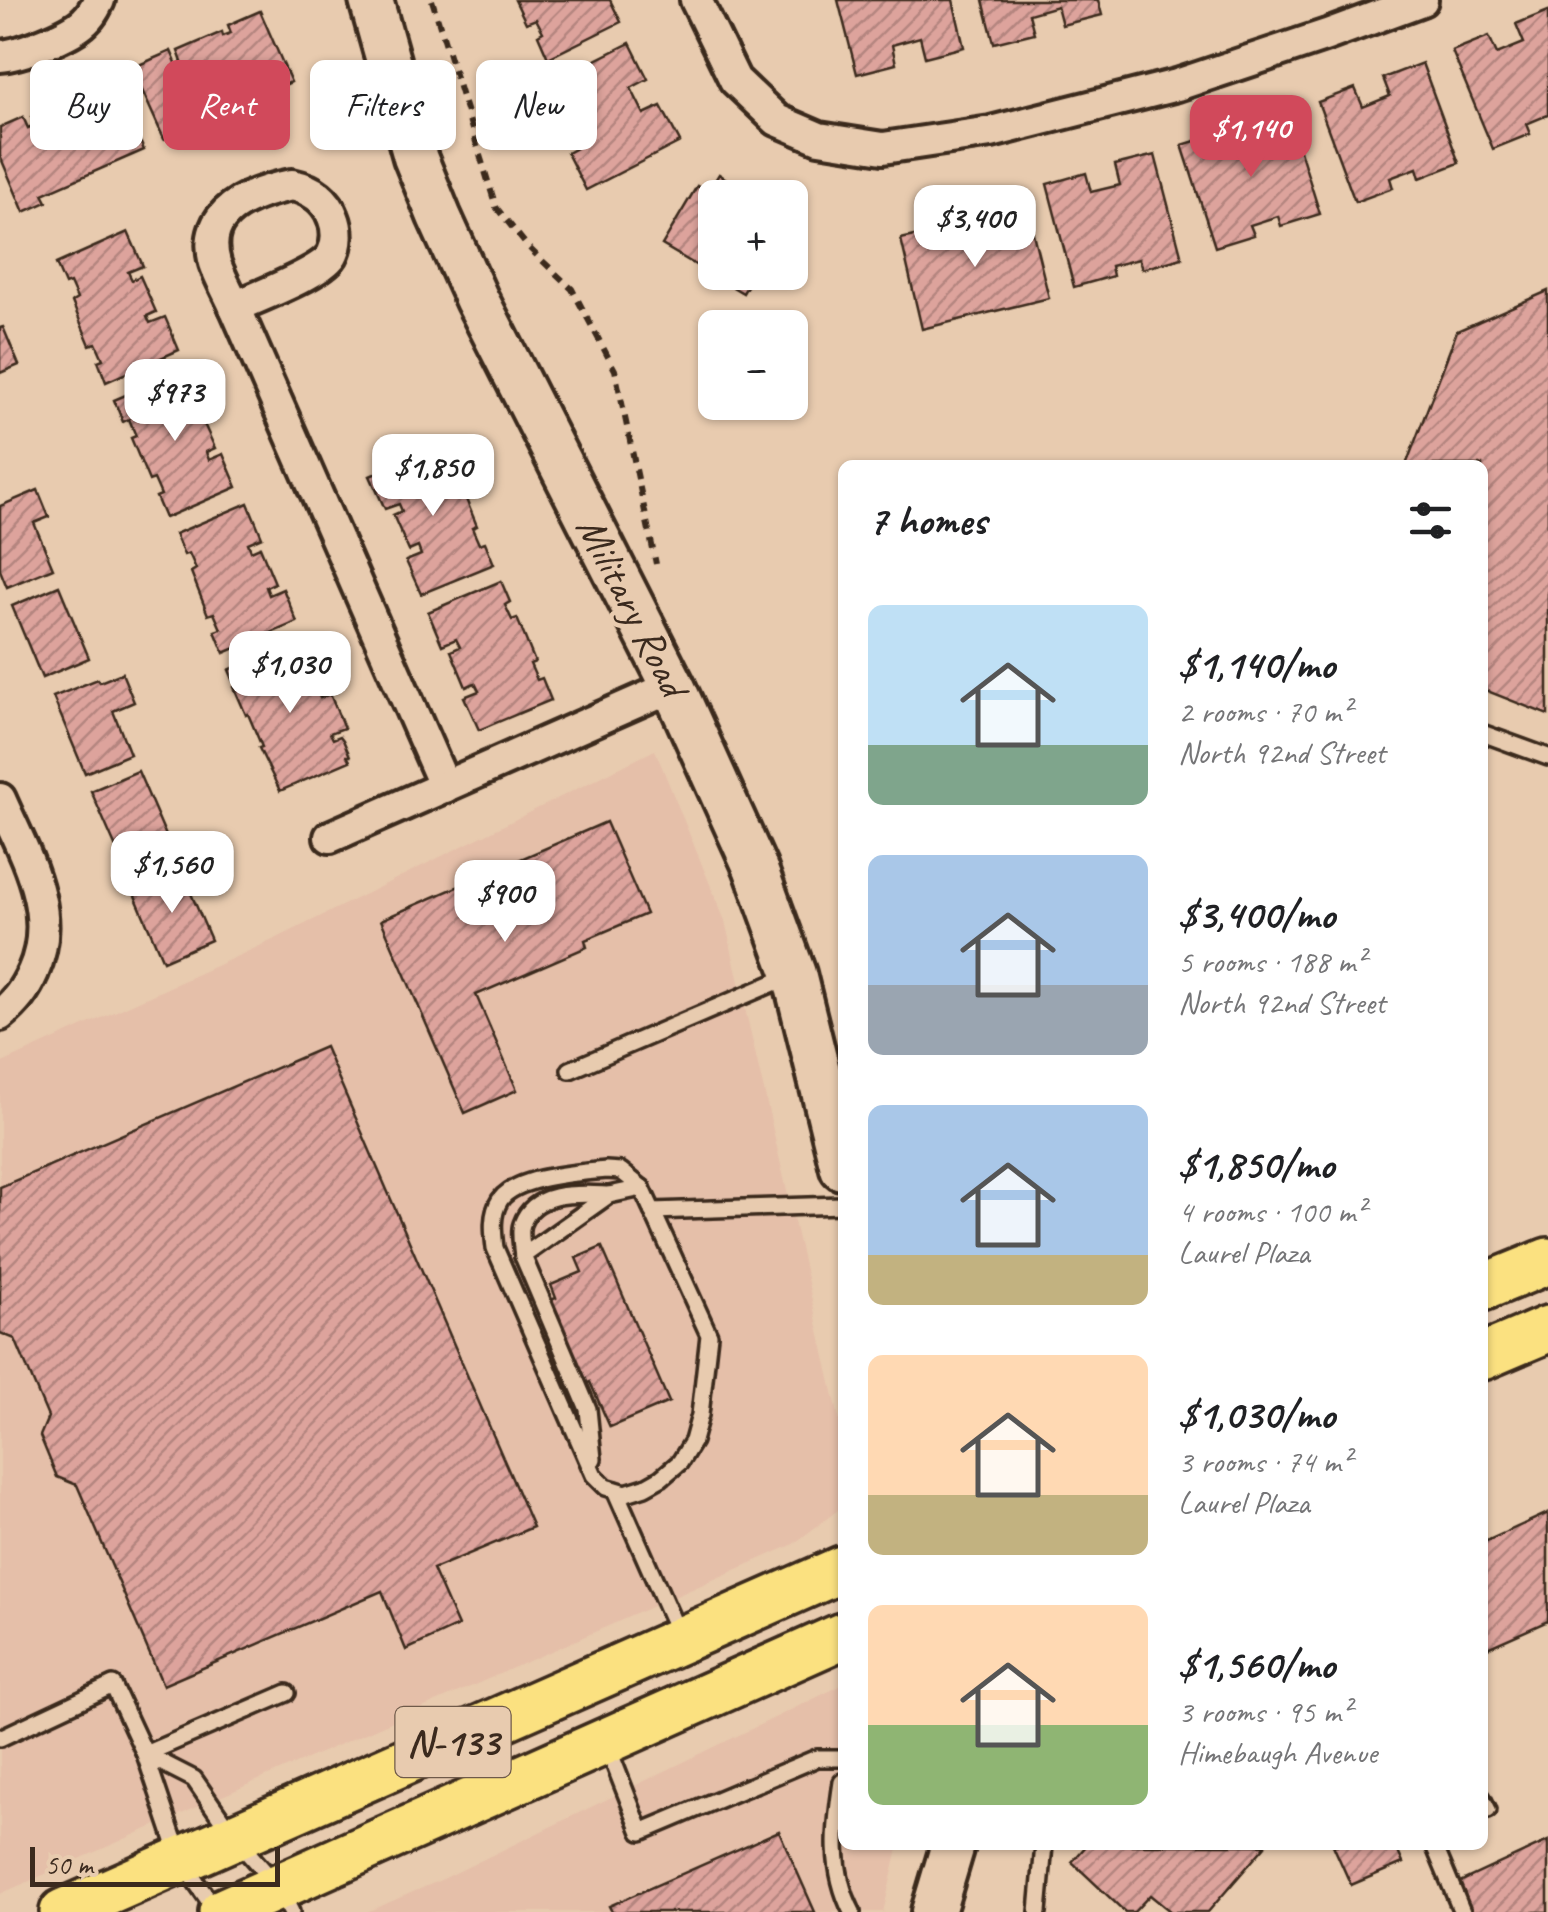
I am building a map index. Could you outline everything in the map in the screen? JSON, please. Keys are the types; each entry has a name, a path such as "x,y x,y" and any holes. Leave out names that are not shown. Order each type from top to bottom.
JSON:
{"main road":[{"name":"Military Road","path":"372,0 415,157 439,216 477,300 673,686 756,866 794,974 838,1152"},
{"path":"1488,1285 1548,1260"},
{"path":"1488,1355 1548,1330"},
{"name":"N-133","path":"63,1912 838,1571"},
{"name":"N-133","path":"220,1912 284,1900 606,1742 838,1638"},
{"path":"933,1912 951,1850"}],"street":[{"path":"0,56 26,51 80,26 98,0"},
{"path":"696,0 735,80 777,120 819,138 884,148 991,132 1177,85 1422,0"},
{"path":"235,307 321,267 332,254 338,235 333,214 322,198 307,188 292,185 228,209 216,223 215,262 445,787"},
{"path":"330,837 673,686"},
{"path":"0,798 37,887 44,936 24,991 0,1015"}],"lane":[{"path":"1488,735 1548,757"},
{"path":"570,1070 794,974"},
{"path":"622,1172 642,1188 652,1211 709,1336 700,1415 693,1441 680,1462 662,1478 626,1492 606,1487 594,1474 495,1248 492,1228 501,1199 511,1190 549,1176 622,1172"},
{"path":"594,1474 588,1409 523,1256 522,1225 545,1200 565,1194 608,1195 642,1188"},
{"path":"523,1256 608,1195"},
{"path":"652,1211 838,1205"},
{"path":"616,1490 682,1641"},
{"path":"0,1738 112,1685 145,1754 180,1860 220,1912"},
{"path":"145,1754 287,1693"},
{"path":"606,1742 641,1832 818,1758 838,1758"},
{"path":"145,1754 194,1779 284,1900"},
{"path":"838,1808 834,1833 836,1871 852,1912"},
{"path":"1038,1912 1044,1850"},
{"path":"1436,1850 1462,1912"}],"path":[{"path":"432,0 496,207 527,246 572,289 615,370 660,582"}],"shaded area":[{"path":"655,750 725,921 838,1414 838,1510 792,1545 0,1894 0,1064 275,939"},
{"path":"838,1687 838,1850 898,1850 883,1912 367,1912"}],"building":[{"path":"515,0 610,0 621,22 548,58 536,19 526,23"},
{"path":"838,0 953,0 964,47 925,57 920,37 892,45 896,64 857,74"},
{"path":"983,0 1098,0 1102,15 1062,25 1057,6 1029,14 1034,33 994,43"},
{"path":"260,11 281,60 181,60 178,51 222,32 223,36 231,33 228,25"},
{"path":"1548,11 1548,115 1526,124 1530,134 1493,149 1452,51 1489,36 1497,54 1524,43 1516,24"},
{"path":"630,43 648,79 631,88 644,114 661,106 680,142 586,190 567,153 597,150 596,60"},
{"path":"171,51 175,60 163,60 163,137 143,92 143,63"},
{"path":"1422,63 1459,163 1420,178 1417,168 1390,178 1393,188 1355,202 1318,102 1355,88 1363,107 1390,96 1383,78"},
{"path":"1288,112 1320,214 1281,226 1278,216 1250,225 1254,235 1215,247 1182,145 1221,133 1227,152 1255,143 1249,124"},
{"path":"23,117 30,150 144,150 43,194 47,202 24,212 0,156 0,127"},
{"path":"1155,155 1182,258 1142,269 1139,259 1111,266 1113,276 1074,287 1047,184 1086,173 1091,192 1120,185 1115,165"},
{"path":"698,187 698,266 662,245"},
{"path":"1027,209 1049,298 922,329 901,239 940,230 946,245 943,234 989,225 991,234 994,233 990,218"},
{"path":"128,232 143,266 128,272 132,280 140,276 156,312 147,316 150,323 165,317 179,350 106,382 98,361 103,359 96,343 90,345 72,302 77,299 70,283 65,285 56,264"},
{"path":"1548,291 1548,715 1488,691 1488,460 1408,460 1457,331"},
{"path":"3,327 19,365 0,373 0,328"},
{"path":"187,369 202,403 187,409 190,416 199,413 215,448 206,452 209,460 223,454 237,487 165,518 156,497 161,495 154,479 149,481 131,438 136,436 129,419 123,422 114,400"},
{"path":"443,445 452,466 447,469 454,485 459,482 477,526 472,528 479,544 485,542 494,564 421,594 406,561 421,555 418,547 409,551 393,515 402,511 399,504 385,509 370,476"},
{"path":"38,490 49,517 34,523 53,568 7,587 0,570 0,506"},
{"path":"248,503 262,537 248,543 251,551 260,547 275,583 266,587 269,595 283,589 297,622 224,653 215,631 221,629 214,613 208,615 191,572 196,569 189,553 184,555 175,534"},
{"path":"501,581 510,602 505,605 512,620 517,618 535,662 530,664 537,680 542,678 551,700 479,730 464,697 479,691 475,683 466,687 451,651 460,647 456,639 442,645 428,612"},
{"path":"59,586 89,658 42,678 12,606"},
{"path":"300,639 314,673 306,676 308,681 313,680 320,698 330,694 344,728 330,733 333,739 340,736 343,740 350,761 280,791 229,670"},
{"path":"122,673 134,702 113,711 130,754 85,773 53,697"},
{"path":"138,771 170,845 123,864 91,791"},
{"path":"606,822 646,914 585,940 587,947 476,995 517,1090 465,1113 381,920"},
{"path":"181,870 211,940 163,961 133,891"},
{"path":"325,1047 533,1527 433,1569 458,1626 406,1650 382,1591 163,1685 77,1485 57,1477 40,1436 48,1417 15,1339 0,1333 0,1187"},
{"path":"602,1247 669,1402 610,1427 590,1382 582,1386 546,1302 556,1298 551,1285 582,1272 576,1258"},
{"path":"1548,1513 1548,1621 1488,1648 1488,1540"},
{"path":"779,1831 815,1912 612,1912 609,1906"},
{"path":"1548,1841 1548,1912 1463,1912 1451,1886"},
{"path":"1083,1850 1262,1850 1208,1912 1171,1912 1150,1895 1134,1912 1125,1912 1072,1862"},
{"path":"1335,1850 1397,1850 1403,1863 1351,1885"}]}
